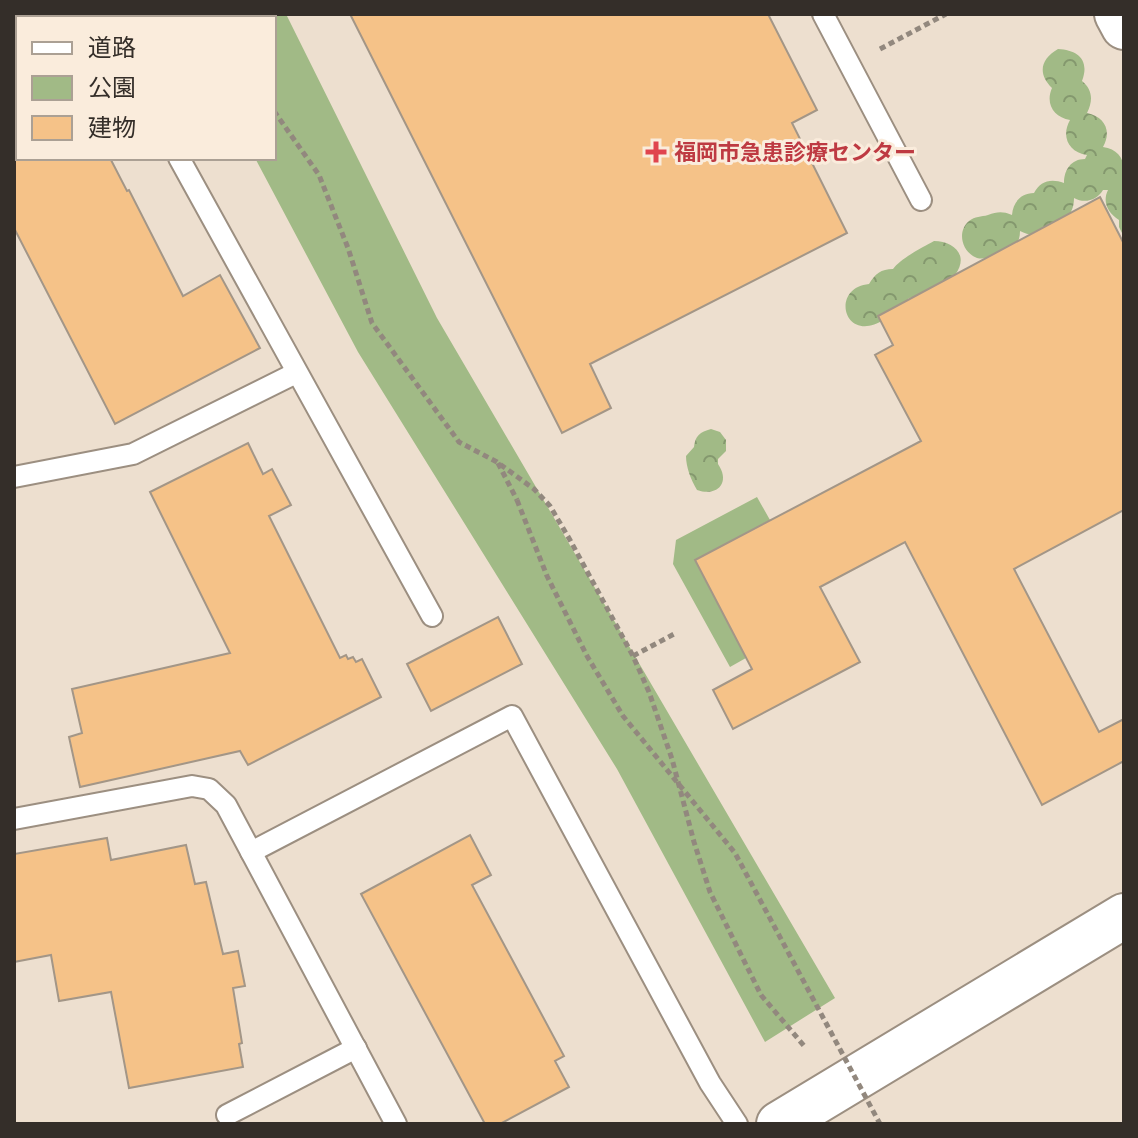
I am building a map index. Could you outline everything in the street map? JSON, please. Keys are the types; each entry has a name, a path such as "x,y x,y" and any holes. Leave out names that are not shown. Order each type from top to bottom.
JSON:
{"street":[{"path":"1117,14 1124,27"},
{"path":"779,1124 1124,916"}],"lane":[{"path":"823,14 921,200"},
{"path":"180,160 432,616"},
{"path":"14,477 133,454 296,373"},
{"path":"251,852 512,716 710,1083 737,1124"},
{"path":"15,814 192,786 209,789 226,805 396,1124"},
{"path":"227,1115 356,1048"}],"path":[{"path":"276,114 319,175 348,248 372,323 459,442 497,462 534,489 550,506 633,656 649,692 672,759 710,892 761,995 805,1047"},
{"path":"497,462 517,500 547,576 587,656 623,716 735,853 880,1124"},
{"path":"633,656 676,633"}],"green space":[{"path":"286,14 437,318 835,998 765,1042 617,769 358,352 256,160 276,160 276,16 179,16"},
{"path":"1058,49 1071,51 1083,62 1082,81 1091,96 1087,113 1102,121 1107,130 1103,147 1118,154 1123,162 1124,237 1119,220 1107,207 1108,190 1103,190 1090,200 1074,198 1069,215 1052,222 1042,232 1030,234 1020,231 1019,240 1012,248 977,258 967,251 962,241 963,230 969,221 997,213 1012,215 1016,202 1022,197 1034,193 1046,182 1064,183 1069,166 1087,155 1071,147 1066,137 1070,120 1055,113 1050,104 1052,88 1044,77 1043,67 1048,57"},
{"path":"934,241 953,246 960,255 959,268 952,278 927,293 909,298 885,319 871,325 851,321 846,304 849,295 869,284 879,273 893,269 906,257"},
{"path":"711,429 720,432 726,440 726,451 718,459 723,477 720,487 704,492 695,486 686,456 699,435"},
{"path":"757,497 770,520 695,560 733,632 753,654 730,667 673,564 676,540"}],"building":[{"name":"福岡市急患診療センター","path":"350,14 768,14 817,110 792,123 847,233 590,364 611,408 562,433"},
{"path":"14,158 111,160 183,296 220,275 260,348 115,424 14,228"},
{"path":"1100,197 1124,244 1124,510 1014,569 1099,732 1124,719 1124,761 1042,805 905,542 820,587 860,662 733,729 713,690 752,669 695,560 921,441 875,355 893,345 878,316"},
{"path":"248,443 263,474 272,469 291,505 269,516 340,658 346,655 356,662 362,659 381,697 248,765 240,751 80,787 69,737 82,733 72,689 230,653 150,492"},
{"path":"498,617 522,664 431,711 407,664"},
{"path":"470,835 491,875 472,885 564,1056 555,1061 569,1087 500,1124 485,1124 361,894"},
{"path":"107,838 111,860 186,845 195,884 206,882 223,954 238,951 245,986 233,988 243,1067 129,1088 111,992 59,1001 51,955 14,962 14,854"}],"place":[{"name":"福岡市急患診療センター","path":"656,152"}]}
